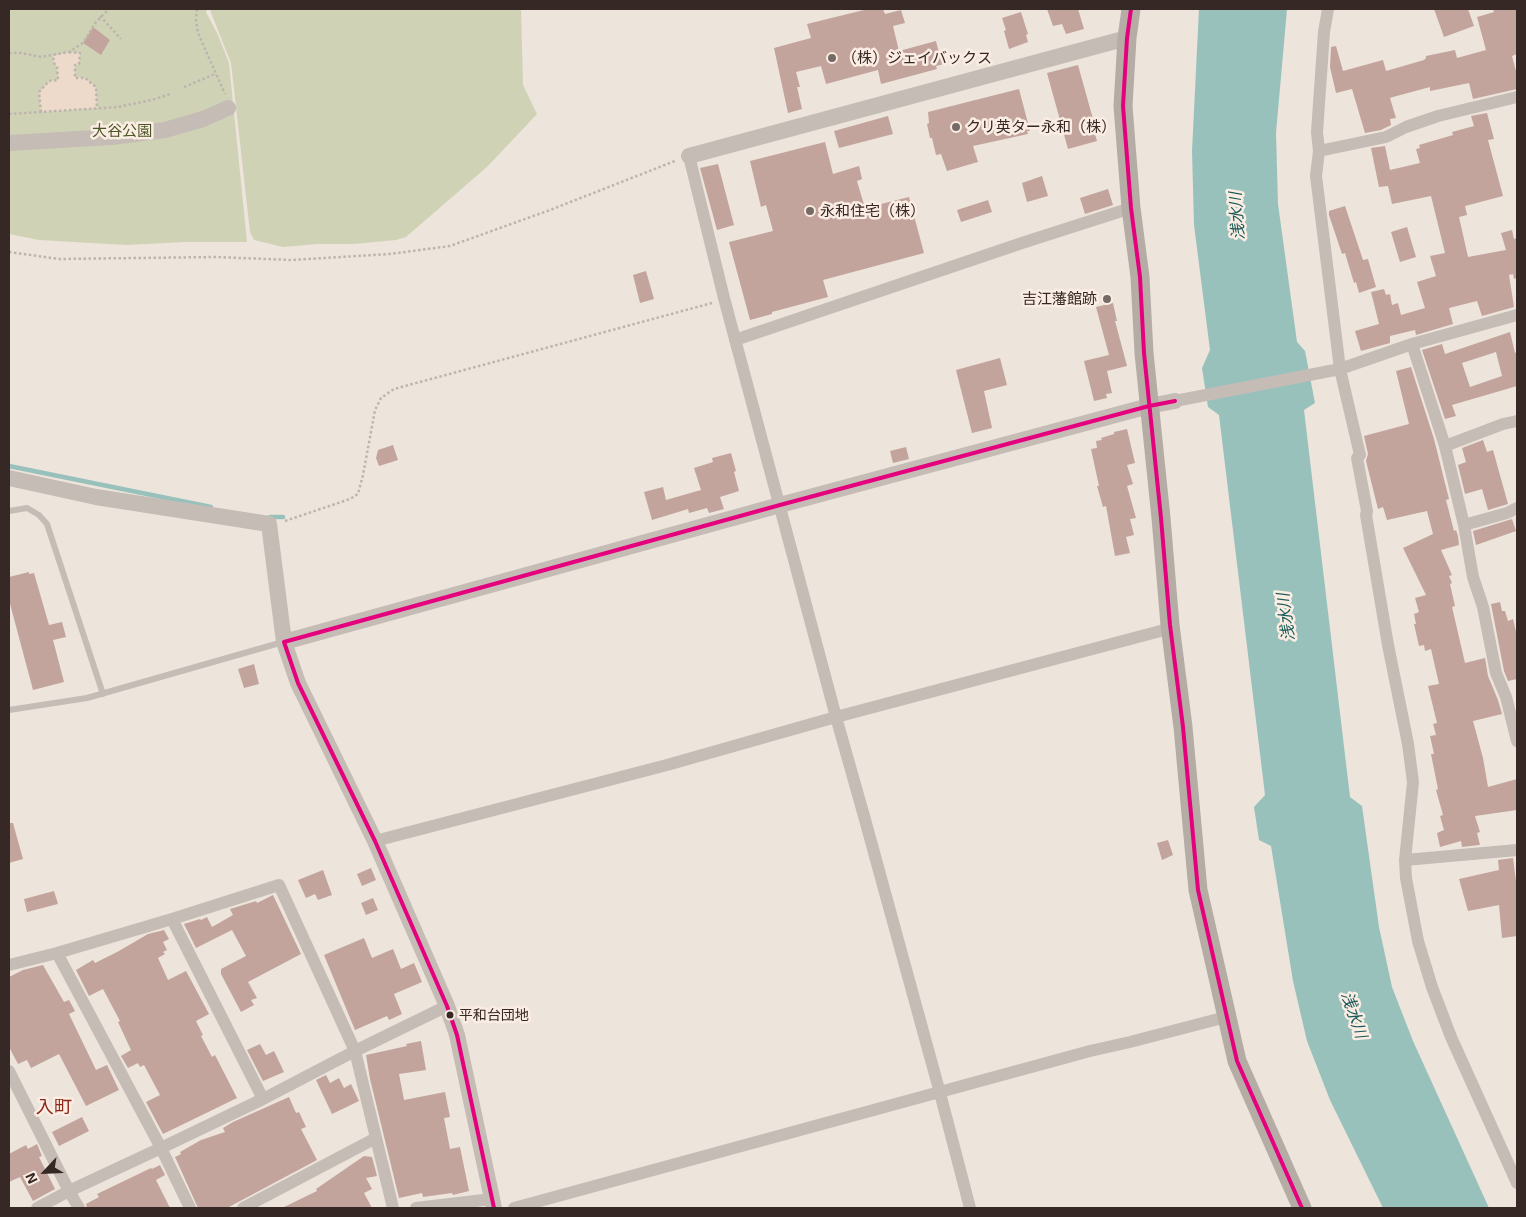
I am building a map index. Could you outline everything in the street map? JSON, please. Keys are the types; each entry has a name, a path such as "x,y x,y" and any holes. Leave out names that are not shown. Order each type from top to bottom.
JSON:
{"main road":[{"path":"1131,9 1127,38 1123,106 1131,208 1140,277 1149,406 1198,890 1237,1061 1302,1208"}],"street":[{"path":"1328,9 1324,32 1317,132 1319,151 1316,176 1340,369 1360,455 1358,458 1367,511 1366,515 1413,782 1405,860 1406,878 1418,941 1432,988 1451,1037 1517,1183"},
{"path":"970,1208 724,300 688,156 1127,38"},
{"path":"1319,151 1386,138 1406,127 1438,116 1517,96"},
{"path":"9,143 112,137 165,130 203,119 228,108"},
{"path":"735,340 1131,208"},
{"path":"284,642 780,505 1149,406 1340,369 1412,344 1517,315"},
{"path":"1412,344 1445,446 1464,525 1473,577 1483,608 1496,673 1506,697 1517,741"},
{"path":"1445,446 1517,420"},
{"path":"9,478 96,497 269,524 284,642 298,683 375,841 447,1006 456,1035 493,1204 416,1208"},
{"path":"1464,525 1507,513 1517,508"},
{"path":"375,841 667,765 836,717 1168,629 1170,625"},
{"path":"1405,860 1517,850"},
{"path":"9,965 172,919 279,884 355,1051 393,1208"},
{"path":"172,919 263,1099"},
{"path":"57,953 161,1148 190,1208"},
{"path":"37,1208 69,1190 263,1099 447,1006"},
{"path":"514,1208 1090,1051 1226,1017"},
{"path":"9,1070 79,1208"},
{"path":"243,1208 376,1138"}],"lane":[{"path":"9,511 27,508 39,515 46,524 102,694"},
{"path":"9,710 102,694 284,642"}],"path":[{"path":"9,52 41,57 69,52 83,43 100,16 109,9"},
{"path":"197,9 198,33 227,100 228,108"},
{"path":"100,16 121,39"},
{"path":"69,52 80,53 79,64 75,65 75,78 85,78 96,87 97,108"},
{"path":"41,112 39,92 49,81 58,80 57,67 53,56"},
{"path":"184,87 216,74"},
{"path":"9,114 118,107 170,94"},
{"path":"9,252 58,258 216,257 291,260 390,254 450,246 550,210 688,156"},
{"path":"269,524 332,506 358,494 375,410 381,398 394,389 724,300"}],"green space":[{"name":"大谷公園","path":"9,9 207,9 206,12 229,63 247,242 184,242 127,245 39,240 9,234"},
{"path":"210,9 521,9 523,85 537,114 488,166 406,237 396,240 354,244 317,244 283,247 254,240 250,232 231,63"}],"shaded area":[{"path":"69,52 80,53 79,64 75,66 75,77 85,78 96,87 97,108 41,112 39,92 49,81 58,80 57,67 53,56"}],"water":[{"name":"浅水川","path":"1199,9 1287,9 1276,133 1278,204 1297,342 1305,351 1315,403 1304,410 1350,797 1362,806 1379,927 1392,987 1413,1041 1489,1208 1383,1208 1330,1100 1307,1041 1293,981 1271,846 1259,840 1254,807 1265,795 1219,415 1208,407 1202,368 1210,350 1194,225 1192,151"}],"building":[{"path":"868,9 883,9 885,14 901,10 905,23 893,26 899,51 936,41 944,64 936,66 937,69 881,84 878,70 826,84 821,66 796,72 800,87 797,87 802,109 788,113 774,48 811,38 807,24"},
{"path":"1047,9 1078,9 1084,29 1066,34 1062,24 1053,26"},
{"path":"1434,9 1468,9 1474,26 1444,37"},
{"path":"1493,9 1517,9 1517,54 1512,56 1517,75 1517,89 1473,99 1469,83 1430,91 1430,87 1393,97 1390,98 1396,118 1390,119 1391,125 1381,130 1365,133 1352,89 1336,93 1330,67 1331,47 1336,46 1343,71 1383,60 1386,71 1424,60 1426,56 1455,50 1457,58 1486,50 1477,17 1494,12"},
{"path":"1021,12 1028,34 1026,35 1028,42 1009,49 1002,18"},
{"path":"93,27 110,40 101,55 83,43"},
{"path":"1078,65 1097,141 1068,149 1047,73"},
{"path":"1019,89 1030,131 1027,131 1028,134 973,146 978,162 947,171 941,154 936,155 932,138 930,138 927,124 929,123 928,112"},
{"path":"1487,113 1494,139 1488,140 1503,196 1465,206 1467,215 1459,217 1468,257 1506,250 1501,233 1512,230 1514,239 1517,238 1517,278 1514,279 1513,274 1509,275 1514,307 1482,316 1477,301 1449,308 1453,324 1416,335 1415,330 1390,336 1390,343 1361,351 1355,331 1379,324 1371,292 1384,289 1386,295 1390,294 1392,305 1398,303 1401,315 1425,308 1417,282 1436,276 1430,256 1445,253 1431,196 1392,204 1388,186 1379,187 1371,148 1385,146 1390,170 1420,163 1416,149 1420,148 1419,145 1453,135 1452,132 1474,126 1471,116"},
{"path":"888,116 893,134 839,148 834,131"},
{"path":"825,142 833,174 859,166 862,179 857,181 865,208 909,197 924,253 823,280 828,297 750,320 729,242 773,231 766,205 761,207 750,161"},
{"path":"718,164 734,225 717,230 700,168"},
{"path":"1042,176 1048,196 1027,202 1022,183"},
{"path":"1108,189 1113,205 1085,214 1080,198"},
{"path":"988,200 992,212 961,222 957,210"},
{"path":"1345,206 1363,260 1368,259 1376,287 1359,293 1345,253 1342,254 1329,215 1329,211"},
{"path":"1407,227 1416,257 1400,262 1391,232"},
{"path":"646,271 654,299 640,303 633,275"},
{"path":"1113,303 1117,321 1115,321 1127,366 1107,371 1112,393 1106,394 1107,398 1094,401 1084,361 1109,355 1096,307"},
{"path":"1510,332 1515,353 1517,352 1517,386 1452,405 1456,416 1445,419 1422,350 1442,344 1445,354","holes":["1496,352 1502,376 1470,387 1462,363"]},
{"path":"1000,358 1007,385 984,391 992,428 972,433 956,370"},
{"path":"1411,367 1434,439 1449,499 1446,500 1454,531 1456,530 1458,536 1459,545 1441,550 1452,575 1449,576 1452,583 1450,584 1455,606 1452,607 1465,663 1485,658 1488,676 1502,714 1473,721 1483,758 1488,787 1517,779 1517,810 1475,816 1480,832 1477,833 1480,845 1462,847 1461,841 1440,847 1437,833 1444,830 1440,816 1443,815 1436,790 1438,789 1431,754 1434,754 1430,736 1436,735 1433,724 1437,723 1428,686 1439,684 1431,649 1425,651 1424,645 1419,646 1414,624 1416,624 1414,614 1419,612 1415,598 1426,595 1403,548 1433,534 1427,511 1387,520 1383,507 1378,509 1366,461 1368,454 1364,436 1409,424 1396,371"},
{"path":"1127,429 1135,463 1127,465 1133,484 1127,486 1136,518 1130,519 1134,535 1126,537 1130,553 1115,556 1106,506 1103,507 1097,486 1099,486 1091,449 1097,448 1096,441 1102,440 1101,438"},
{"path":"1483,440 1487,452 1493,450 1508,504 1488,510 1482,489 1465,494 1458,465 1466,462 1462,448"},
{"path":"393,445 398,460 379,466 376,458 378,450"},
{"path":"906,447 909,459 893,463 890,451"},
{"path":"731,453 739,491 720,497 724,509 709,513 707,508 689,513 688,509 652,520 644,492 663,487 666,500 701,490 694,468 713,462 712,458"},
{"path":"1512,519 1516,531 1476,545 1473,531"},
{"path":"29,572 29,574 34,573 49,625 62,622 66,637 53,640 64,682 33,690 9,600 9,577"},
{"path":"1500,602 1502,611 1505,611 1508,621 1513,619 1517,636 1517,679 1508,681 1504,671 1491,604"},
{"path":"254,664 259,684 244,688 238,669"},
{"path":"9,823 13,823 23,859 9,863"},
{"path":"1168,840 1173,855 1162,860 1157,843"},
{"path":"1513,858 1517,889 1517,936 1502,938 1499,905 1468,911 1459,879 1499,870 1498,860"},
{"path":"371,868 376,880 362,886 357,874"},
{"path":"323,870 332,895 318,900 315,894 306,898 298,880"},
{"path":"54,891 58,904 27,912 24,899"},
{"path":"273,895 301,954 248,982 257,998 251,1000 254,1005 241,1012 221,974 221,969 246,956 232,930 196,948 184,924 207,917 212,927 233,915 230,909 256,901 257,903"},
{"path":"373,898 378,910 366,915 361,903"},
{"path":"164,930 169,939 163,942 167,950 163,952 165,954 158,958 168,980 186,971 209,1014 196,1021 203,1035 201,1036 212,1057 215,1055 237,1098 163,1134 146,1102 160,1095 144,1065 140,1067 138,1063 128,1068 121,1056 131,1050 118,1022 120,1021 103,989 89,996 76,970 93,960 95,963 119,951 148,934"},
{"path":"364,938 372,958 393,949 401,969 414,963 422,982 394,994 402,1014 389,1020 387,1016 355,1030 324,955"},
{"path":"43,965 64,1002 69,1000 75,1011 69,1014 96,1070 107,1065 119,1090 86,1106 59,1054 31,1068 27,1060 18,1064 9,1047 9,977 23,970"},
{"path":"421,1041 426,1070 399,1074 404,1100 445,1092 450,1117 444,1118 450,1149 460,1147 469,1191 453,1195 452,1193 423,1197 422,1193 399,1198 366,1055"},
{"path":"260,1044 266,1055 274,1051 284,1072 263,1081 247,1050"},
{"path":"326,1075 330,1083 339,1078 344,1088 351,1084 359,1101 332,1114 316,1080"},
{"path":"289,1097 296,1113 299,1112 306,1127 301,1129 317,1160 227,1208 198,1208 175,1157 201,1140 225,1132 223,1128 233,1122"},
{"path":"82,1117 89,1131 59,1146 52,1132"},
{"path":"37,1144 42,1156 39,1157 55,1189 33,1201 20,1177 9,1182 9,1154 26,1145 28,1149"},
{"path":"364,1156 372,1157 377,1176 366,1178 372,1189 364,1193 372,1208 282,1208 317,1191 316,1189"},
{"path":"160,1165 165,1175 156,1180 170,1208 87,1208 86,1204 99,1197 97,1194"}],"waterway":[{"path":"9,466 211,507"},
{"path":"270,517 283,517"}],"transit line":[{"path":"1131,9 1127,38 1123,106 1131,208 1140,277 1144,353 1170,625 1183,727 1198,890 1237,1061 1302,1208"},
{"path":"494,1208 457,1035 447,1006 375,841 298,683 284,642 780,505 1149,406 1175,401"}],"place":[{"name":"（株）ジェイバックス","path":"832,58"},
{"name":"クリ英ター永和（株）","path":"956,127"},
{"name":"永和住宅（株）","path":"810,211"},
{"name":"吉江藩館跡","path":"1107,299"},
{"name":"平和台団地","path":"450,1015"}],"district":[{"name":"入町","path":"54,1107"}]}
